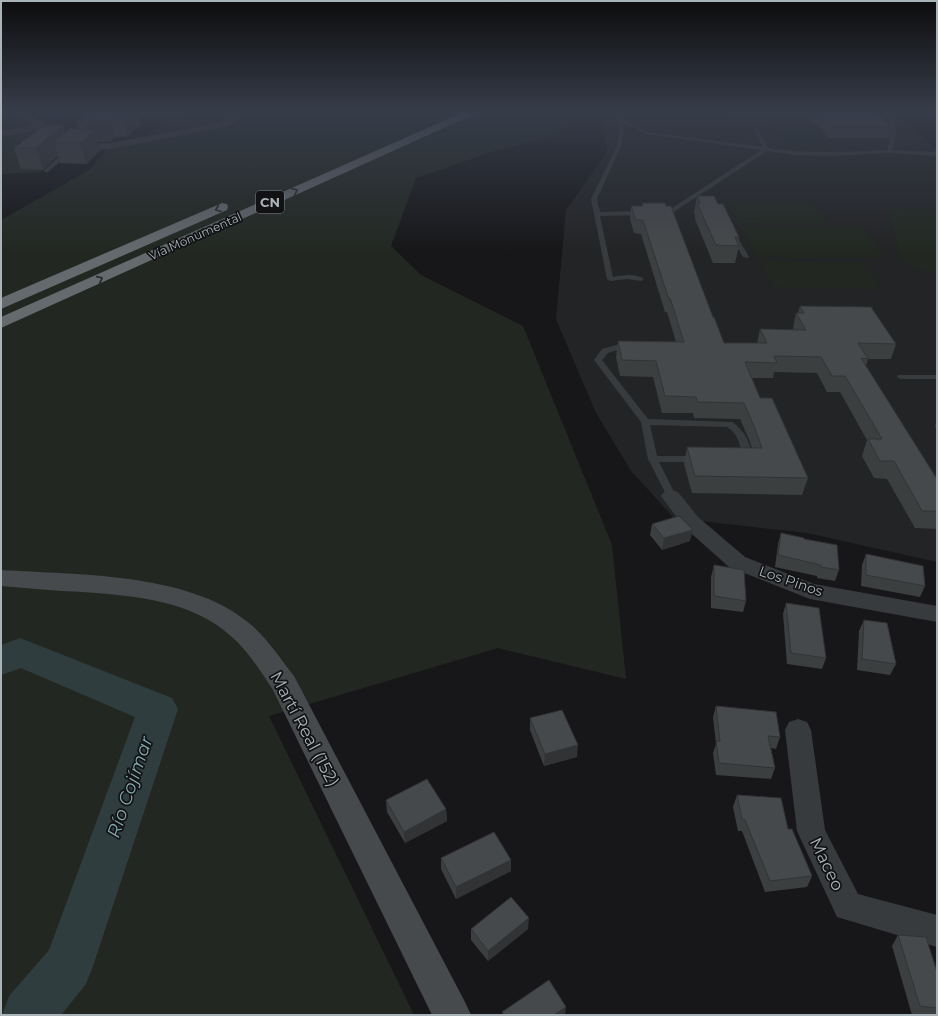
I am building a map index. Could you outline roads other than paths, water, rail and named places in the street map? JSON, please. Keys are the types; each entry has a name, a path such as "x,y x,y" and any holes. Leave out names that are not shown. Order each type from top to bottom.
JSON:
{"highway":[{"name":"Vía Monumental","path":"1,323 370,157"},
{"name":"Vía Monumental","path":"1,304 230,204"},
{"path":"1,296 85,267"},
{"path":"1,330 64,295"}],"main road":[{"name":"Martí Real (152)","path":"1,578 128,587 162,592 194,602 233,624 259,649 284,684 452,1015"}],"street":[{"name":"Los Pinos","path":"671,496 691,522 737,562 810,591 937,614"},
{"name":"Maceo","path":"798,730 811,831 848,906 937,931"}],"lane":[{"path":"46,171 62,157"},
{"path":"614,157 594,199 610,280 641,278"},
{"path":"655,212 670,212 754,157"},
{"path":"693,197 700,201"},
{"path":"598,214 648,213"},
{"path":"728,226 746,257"},
{"path":"627,344 605,352 598,360 645,422 654,459 671,496"},
{"path":"901,377 937,377"},
{"path":"645,422 722,423 735,426 741,437 746,451 746,456 742,459 728,460"},
{"path":"654,459 706,459"}],"waterway":[{"name":"Río Cojímar","path":"1,661 20,652 158,709 68,966 28,1015"}]}
